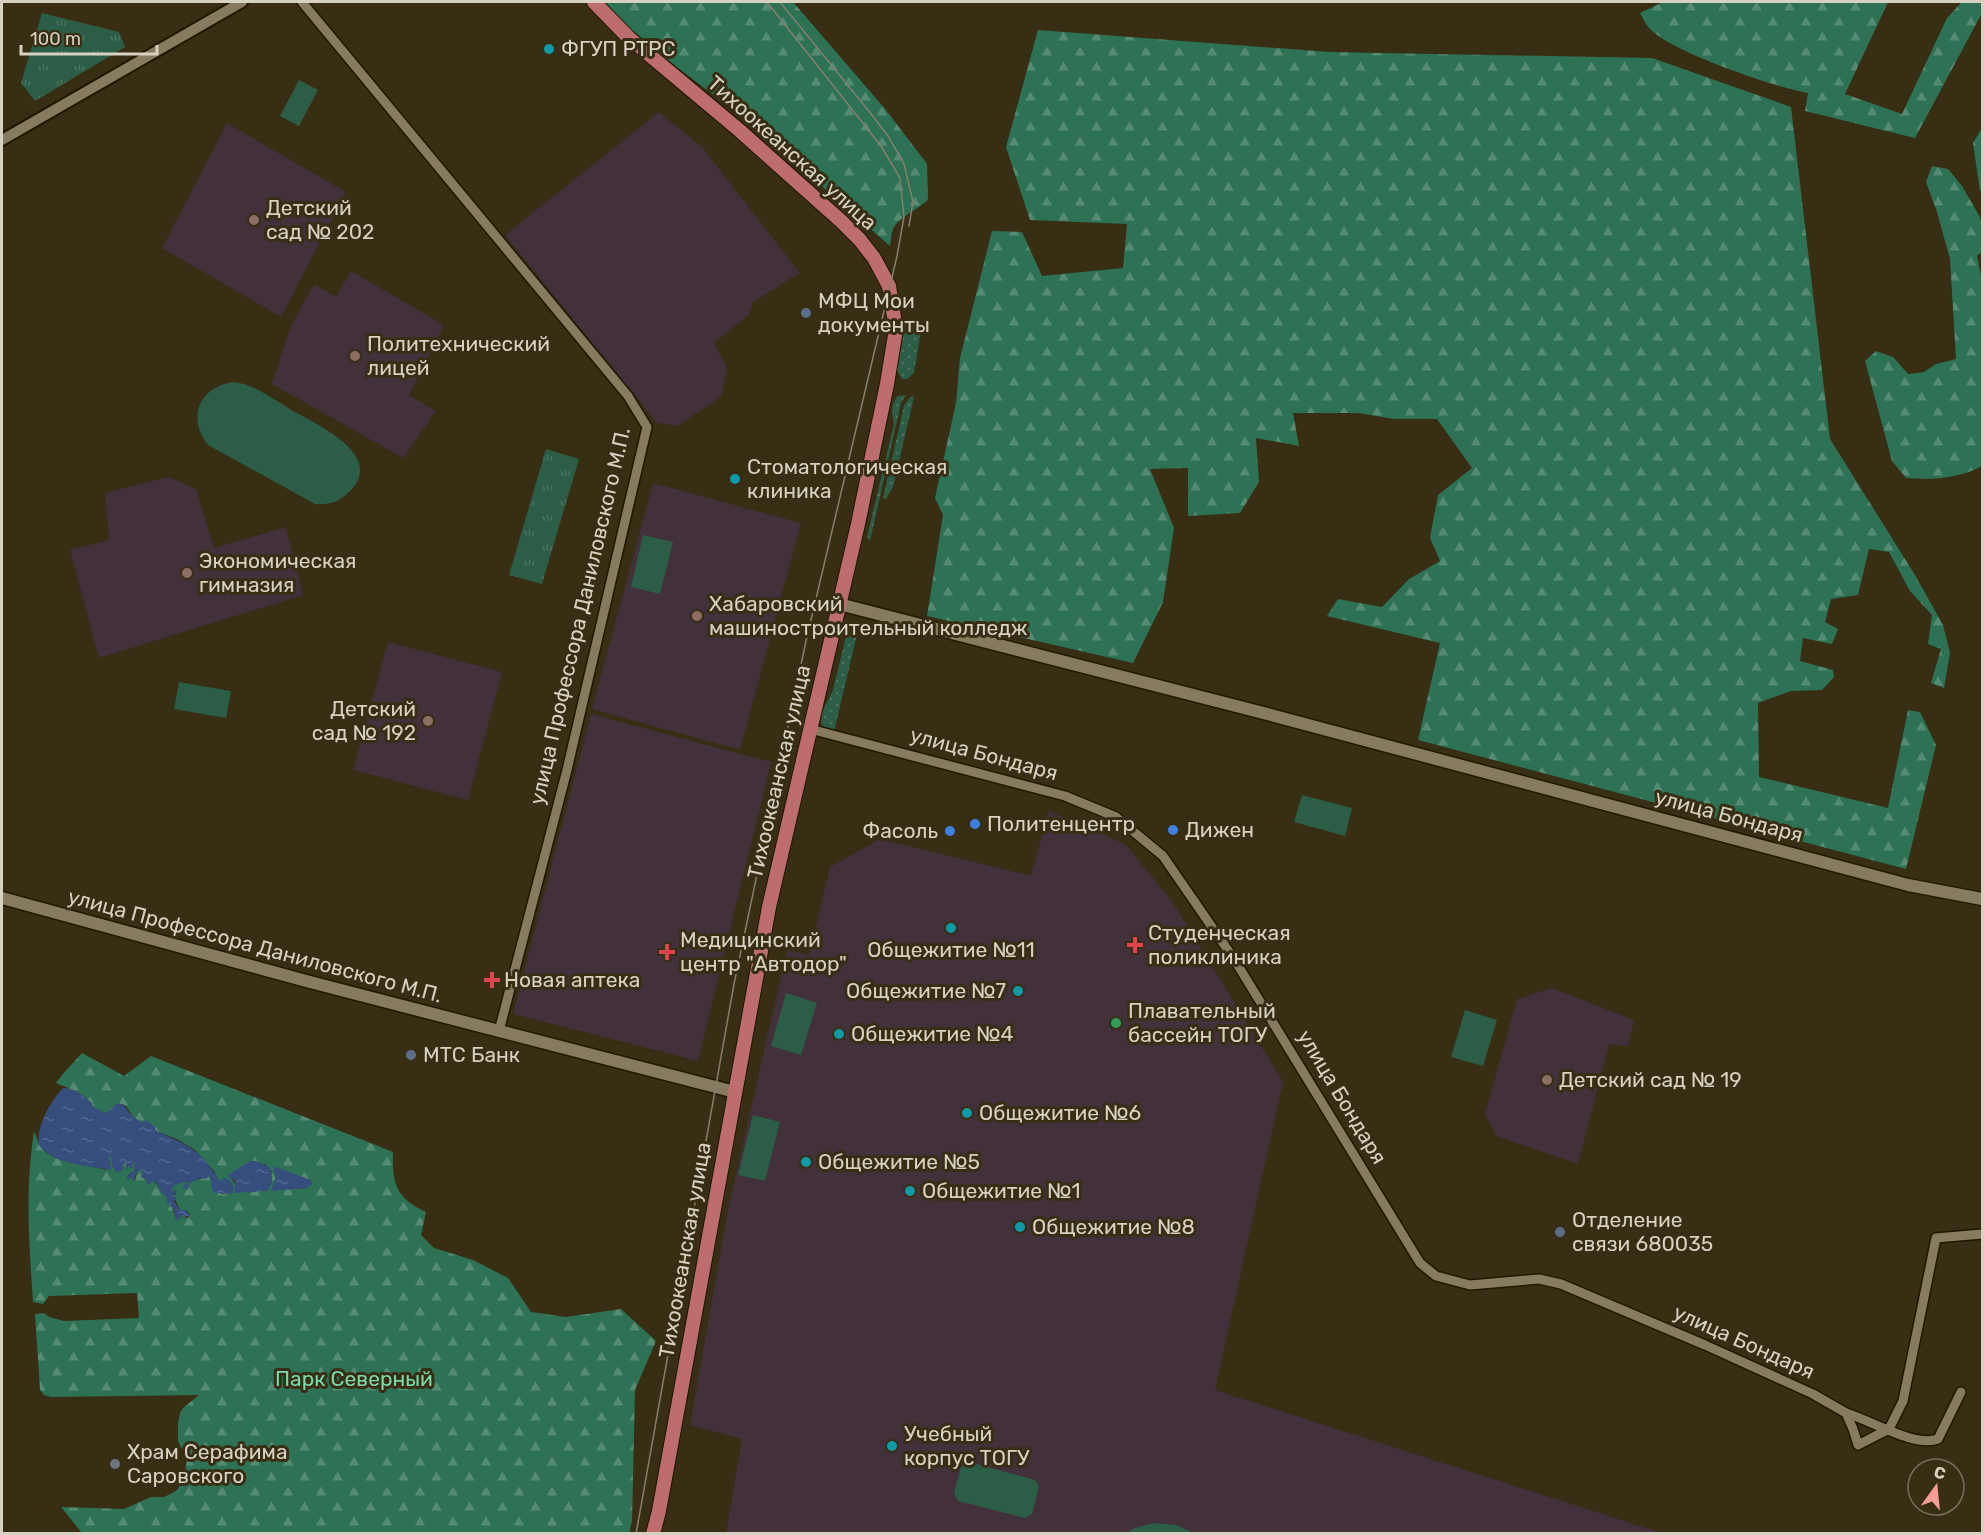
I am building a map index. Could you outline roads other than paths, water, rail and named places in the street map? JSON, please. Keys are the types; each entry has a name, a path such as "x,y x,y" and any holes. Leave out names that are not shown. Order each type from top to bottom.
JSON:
{"main road":[{"name":"Тихоокеанская улица","path":"594,2 628,37 736,127 841,221 874,258 889,286 896,316 894,346 839,604 769,907 653,1533"},
{"name":"улица Бондаря","path":"839,604 1908,885 1983,899"},
{"name":"улица Профессора Даниловского М.П.","path":"2,898 735,1092"}],"street":[{"path":"2,140 242,2"},
{"name":"улица Профессора Даниловского М.П.","path":"302,2 628,396 647,427 566,777 499,1031"},
{"name":"улица Бондаря","path":"810,729 1065,796 1116,817 1163,856 1234,959 1420,1263 1436,1276 1470,1285 1539,1279 1561,1284 1768,1373 1813,1394 1846,1413 1916,1440 1926,1442 1938,1439 1961,1392"},
{"path":"1846,1413 1858,1445 1889,1429 1903,1401 1936,1238 1983,1234"}],"water":[{"path":"63,1088 79,1093 93,1104 91,1106 106,1113 118,1103 123,1105 142,1123 146,1120 158,1132 193,1149 213,1170 219,1181 225,1178 231,1181 234,1188 230,1194 215,1193 212,1190 210,1176 188,1182 189,1189 182,1188 186,1180 184,1183 177,1182 174,1188 171,1188 172,1193 174,1190 177,1192 173,1195 177,1198 174,1201 180,1210 185,1210 190,1216 184,1217 181,1213 182,1218 179,1217 179,1222 158,1184 152,1180 148,1185 145,1178 141,1177 142,1168 140,1174 139,1170 137,1171 134,1181 132,1178 126,1179 132,1171 133,1174 135,1162 132,1164 133,1168 128,1165 127,1172 126,1161 122,1166 124,1169 117,1173 112,1165 111,1156 108,1157 112,1168 109,1170 53,1157 39,1145 40,1130 45,1114"},
{"path":"250,1161 256,1161 269,1167 272,1176 271,1185 267,1191 233,1193 236,1185 234,1180 227,1176"},
{"path":"273,1166 311,1180 312,1184 307,1188 271,1191 276,1177"}],"tram line":[{"path":"636,1534 734,984 806,641 897,256 904,217 900,178 881,146 767,2"},
{"path":"780,2 888,136 904,164 913,202 909,226"}],"place":[{"name":"ФГУП РТРС","path":"549,49"},
{"name":"Детский сад № 202","path":"254,220"},
{"name":"МФЦ Мои документы","path":"806,313"},
{"name":"Политехнический лицей","path":"355,356"},
{"name":"Стоматологическая клиника","path":"735,479"},
{"name":"Экономическая гимназия","path":"187,573"},
{"name":"Хабаровский машиностроительный колледж","path":"697,616"},
{"name":"Детский сад № 192","path":"428,721"},
{"name":"Политенцентр","path":"975,824"},
{"name":"Дижен","path":"1173,830"},
{"name":"Фасоль","path":"950,831"},
{"name":"Общежитие №11","path":"951,928"},
{"name":"Студенческая поликлиника","path":"1135,945"},
{"name":"Медицинский центр \"Автодор\"","path":"667,952"},
{"name":"Новая аптека","path":"492,980"},
{"name":"Общежитие №7","path":"1018,991"},
{"name":"Плавательный бассейн ТОГУ","path":"1116,1023"},
{"name":"Общежитие №4","path":"839,1034"},
{"name":"МТС Банк","path":"411,1055"},
{"name":"Детский сад № 19","path":"1547,1080"},
{"name":"Общежитие №6","path":"967,1113"},
{"name":"Общежитие №5","path":"806,1162"},
{"name":"Общежитие №1","path":"910,1191"},
{"name":"Общежитие №8","path":"1020,1227"},
{"name":"Отделение связи 680035","path":"1560,1232"},
{"name":"Учебный корпус ТОГУ","path":"892,1446"},
{"name":"Храм Серафима Саровского","path":"115,1464"}],"park label":[{"name":"Парк Северный","path":"354,1379"}]}
